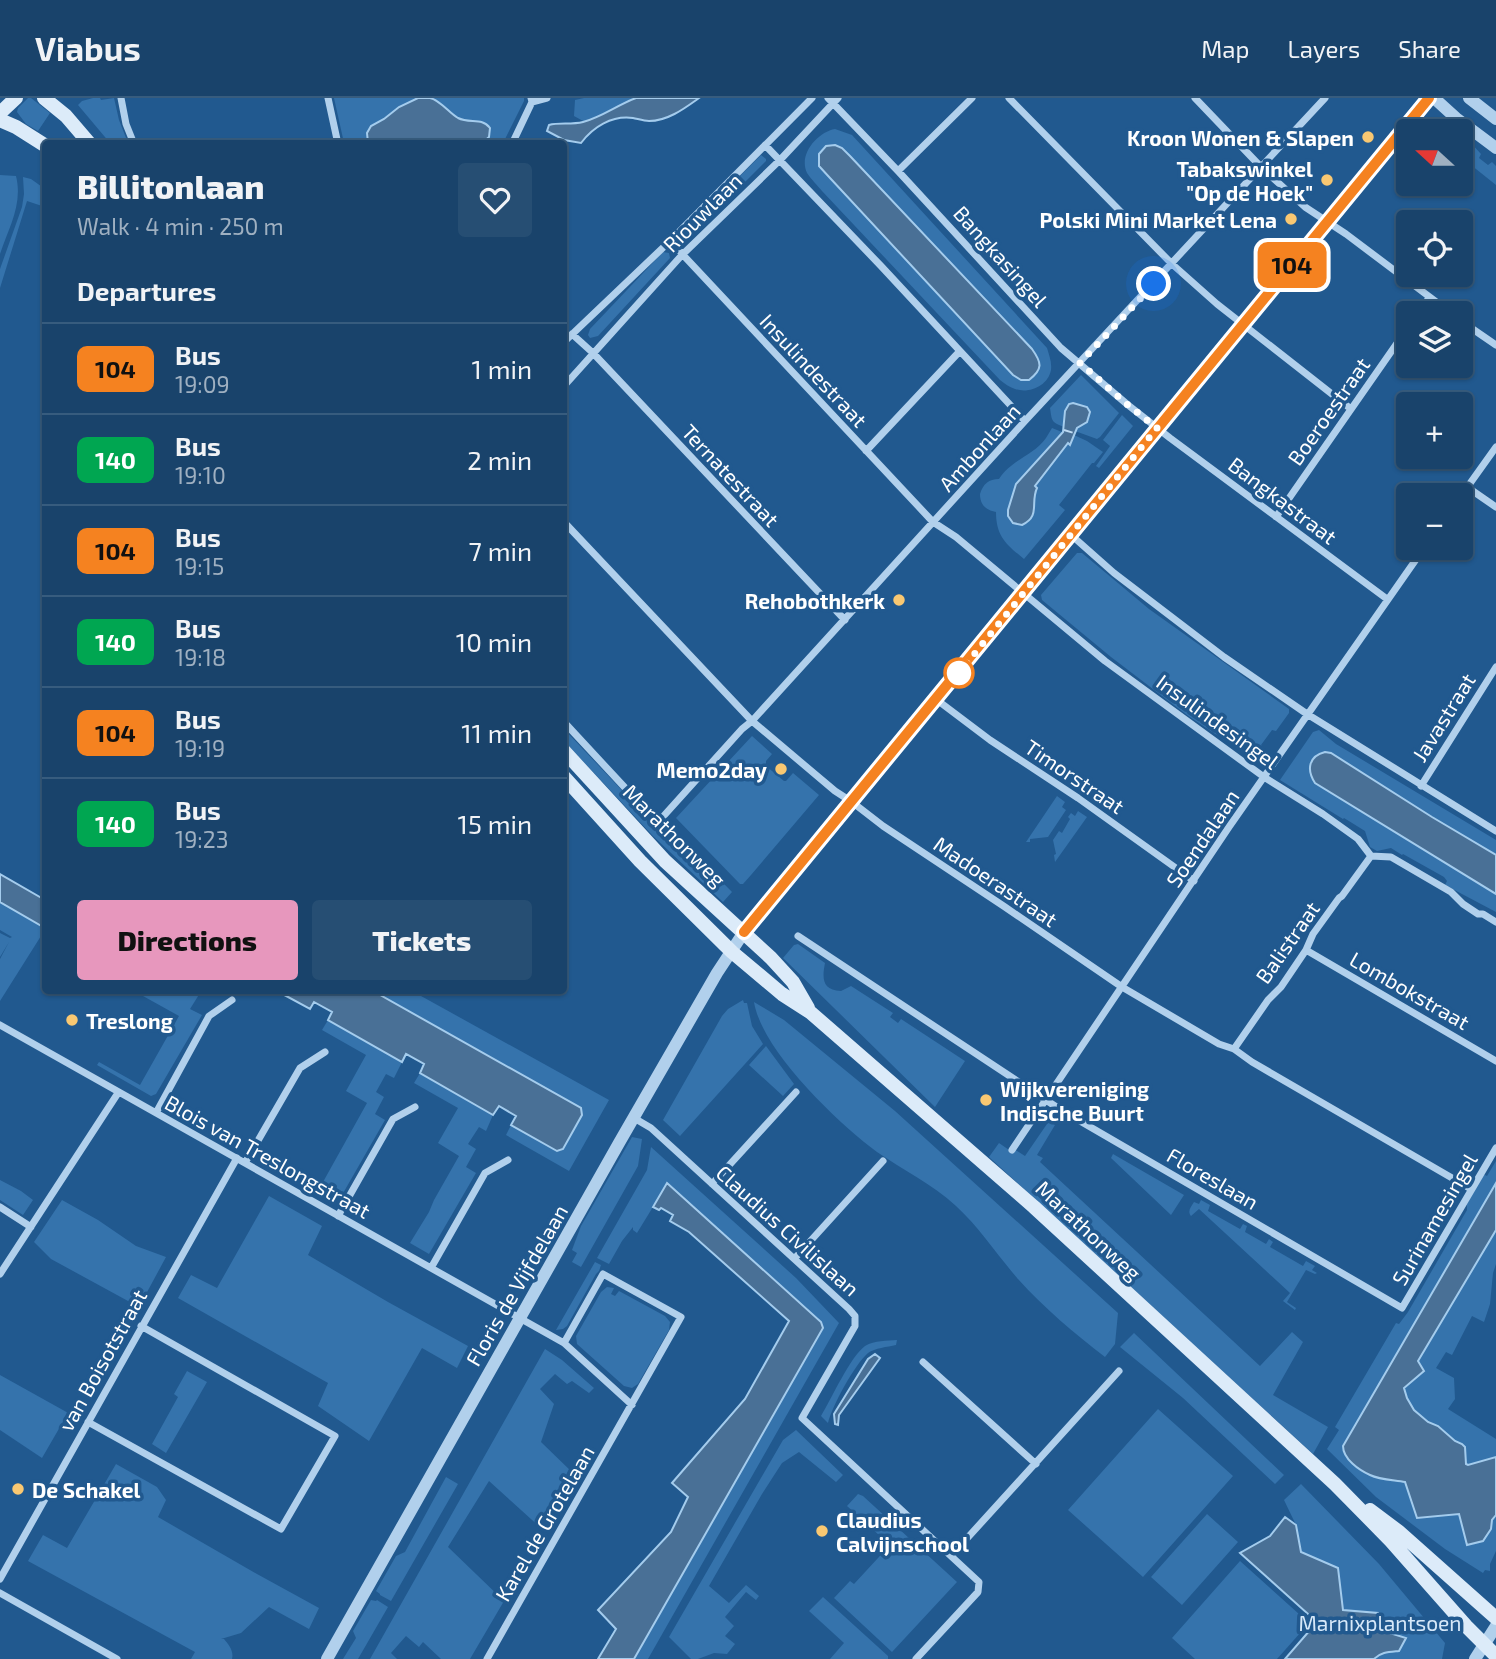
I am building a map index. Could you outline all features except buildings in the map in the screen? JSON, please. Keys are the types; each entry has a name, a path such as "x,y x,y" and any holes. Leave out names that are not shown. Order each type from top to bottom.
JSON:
{"main road":[{"path":"0,105 3,98"},
{"path":"0,113 16,98"},
{"path":"44,98 59,109 86,140"},
{"path":"0,120 42,143"},
{"name":"Marathonweg","path":"567,754 665,860 744,932 793,982 810,1012"},
{"name":"Marathonweg","path":"567,779 639,861 732,951 782,994 810,1012 1034,1207 1335,1485 1391,1541 1459,1619 1496,1656"},
{"name":"Marathonweg","path":"1335,1485 1398,1531 1496,1618"}],"street":[{"path":"121,98 132,140"},
{"path":"328,98 337,140"},
{"path":"514,140 532,100 547,98"},
{"name":"Riouwlaan","path":"567,339 670,241 812,98"},
{"path":"898,171 972,98"},
{"path":"1009,98 1172,264 1217,304 1351,410"},
{"path":"1195,98 1261,167 1305,207 1347,235 1432,301"},
{"name":"Ambonlaan","path":"567,725 642,806 660,820 1325,98"},
{"path":"1431,98 1496,148"},
{"name":"Floris de Vijfdelaan","path":"327,1659 634,1118 744,932 1431,98"},
{"path":"1469,98 1496,119"},
{"name":"Riouwlaan","path":"567,383 682,255 780,160 833,100"},
{"name":"Bangkasingel","path":"833,100 1061,348 1157,428"},
{"path":"765,145 1025,421"},
{"name":"Insulindestraat","path":"670,241 933,522"},
{"path":"1473,329 1496,345"},
{"path":"572,334 593,353"},
{"name":"Boeroestraat","path":"1276,517 1396,345"},
{"path":"866,451 960,352"},
{"name":"Ternatestraat","path":"593,353 845,620"},
{"name":"Bangkastraat","path":"1157,428 1387,599"},
{"path":"1470,483 1496,447"},
{"path":"1473,491 1496,507"},
{"name":"Insulindesingel","path":"933,522 956,537 1105,661 1264,777 1358,839 1371,856"},
{"name":"Madoerastraat","path":"567,525 752,721 835,791 1122,987 1219,1044 1234,1049 1471,1189"},
{"path":"1070,534 1114,573 1224,657 1307,714 1496,831"},
{"name":"Soendalaan","path":"1012,1150 1307,714 1415,560"},
{"name":"Javastraat","path":"1421,786 1496,667"},
{"name":"Timorstraat","path":"937,699 990,740 1194,880"},
{"path":"1371,856 1391,857 1451,892 1478,914 1496,922"},
{"name":"Balistraat","path":"1234,1049 1306,950 1313,934 1371,856"},
{"name":"Floreslaan","path":"798,936 1045,1099 1402,1308"},
{"name":"Lombokstraat","path":"1306,950 1496,1061"},
{"path":"156,1113 209,1016 232,1000"},
{"name":"Blois van Treslongstraat","path":"0,1026 520,1318"},
{"path":"245,1163 300,1068 325,1052"},
{"path":"712,1184 796,1092"},
{"path":"0,1274 118,1093"},
{"path":"338,1216 393,1119 415,1107"},
{"name":"Claudius Civilislaan","path":"634,1118 651,1128 855,1316 855,1326 802,1418 979,1582 978,1592 916,1659"},
{"name":"Surinamesingel","path":"1402,1308 1496,1148"},
{"name":"van Boisotstraat","path":"0,1579 237,1158"},
{"path":"432,1268 485,1173 508,1160"},
{"path":"794,1258 883,1160"},
{"path":"0,1207 31,1227"},
{"name":"Karel de Grotelaan","path":"487,1659 681,1317 603,1273 564,1343"},
{"path":"520,1318 564,1343 632,1405"},
{"path":"88,1422 281,1528 335,1436 141,1326"},
{"path":"923,1362 1036,1464"},
{"path":"951,1556 1119,1371"},
{"path":"0,1593 117,1659"},
{"path":"1475,1659 1496,1626"}],"green space":[{"path":"28,98 50,113 38,131 26,124 17,112"},
{"path":"114,98 127,140 107,140 78,105 82,101"},
{"path":"334,98 418,98 371,126 367,133 368,140 343,140"},
{"path":"433,98 524,98 504,140 486,140 489,137 488,125 457,118"},
{"path":"636,98 585,122 574,116 575,100"},
{"path":"835,129 852,135 1047,348 1051,370 1042,384 1032,389 1020,390 1000,380 812,180 805,166 807,152 816,139","holes":["826,146 842,148 1032,349 1038,358 1013,375 819,166 819,154"]},
{"path":"1474,146 1481,154 1479,158 1488,165 1492,162 1496,166 1496,185 1474,167"},
{"path":"761,155 766,161 686,241 681,239 681,235"},
{"path":"0,175 16,176 18,196 0,254"},
{"path":"23,177 42,187 42,206 27,201 0,288 0,269 24,194"},
{"path":"663,252 669,253 670,258 598,336 590,338 590,329"},
{"path":"1081,375 1119,413 1097,439 1075,431 1085,424 1065,411 1064,427 1054,422 1051,416 1050,408"},
{"path":"1122,415 1133,426 1099,468 1096,466 1110,446 1103,440"},
{"path":"1052,428 1062,432 1018,481 1010,504 1034,512 1034,486 1074,435 1103,452 1059,505 1065,510 1024,559 1004,540 998,528 996,512 984,506 980,494 987,483 999,479 1010,467 1041,444"},
{"path":"1077,553 1082,553 1149,609 1289,709 1276,731 1272,730 1261,745 1263,748 1254,760 1187,715 1042,600 1041,595"},
{"path":"1319,730 1336,744 1496,840 1496,855 1331,753 1320,753 1312,759 1315,783 1496,894 1496,912 1445,885 1447,881 1444,877 1403,854 1391,848 1377,851 1370,847 1365,831 1280,780 1313,732"},
{"path":"567,732 649,819 672,831 732,892 723,902 653,836 567,744"},
{"path":"752,736 772,754 766,761 766,766 784,781 793,773 819,795 751,875 740,884 676,818"},
{"path":"1057,796 1065,802 1062,807 1066,810 1048,837 1026,842"},
{"path":"1078,811 1087,817 1055,862 1053,840 1059,831 1062,833 1071,813 1075,816"},
{"path":"0,902 42,926 42,934 0,1001 0,959 9,942 0,957 0,933 12,937 0,930"},
{"path":"798,944 825,963 824,978 827,986 841,991 851,986 893,1013 890,1017 898,1023 901,1019 965,1061 935,1107 783,958"},
{"path":"139,994 199,994 190,1009 202,1015 156,1094 151,1096 97,1065 99,1062 140,1085 179,1016"},
{"path":"378,994 417,994 609,1100 569,1171 506,1135 511,1125 557,1151 561,1150 582,1115 581,1108"},
{"path":"743,1000 747,1003 752,1026 763,1044 680,1136 663,1120 722,1016"},
{"path":"754,1002 784,1020 895,1111 1118,1313 1115,1344 1105,1357 1028,1290 956,1206 877,1152 823,1105 771,1042"},
{"path":"328,1020 402,1062 394,1078 386,1074 376,1092 384,1097 375,1114 385,1120 338,1202 318,1191 367,1103 346,1091 366,1055 322,1030"},
{"path":"766,1046 794,1084 783,1096 749,1065"},
{"path":"420,1073 493,1115 486,1131 479,1127 468,1144 476,1149 466,1167 476,1173 429,1254 410,1243 459,1156 438,1143 458,1108 414,1083"},
{"path":"1049,1121 1055,1125 1037,1155 1043,1158 1040,1162 1260,1366 1292,1332 1303,1342 1273,1395 1328,1427 1313,1454 989,1157 999,1143 1012,1152 1014,1149 1025,1156"},
{"path":"632,1137 642,1139 638,1166 581,1267 572,1262 577,1253 572,1250 581,1226"},
{"path":"651,1147 796,1278 839,1323 648,1659 634,1659 822,1330 667,1184 637,1233 633,1227 609,1264 597,1258 647,1170"},
{"path":"1113,1154 1184,1195 1171,1215 1111,1158"},
{"path":"1496,1161 1496,1183 1343,1447 1371,1476 1405,1482 1459,1514 1491,1529 1496,1515 1496,1551 1490,1571 1485,1570 1483,1573 1445,1549 1376,1497 1327,1449 1339,1430 1335,1427 1396,1323 1399,1324 1408,1312 1467,1210 1467,1204 1483,1174 1487,1176"},
{"path":"0,1180 33,1200 23,1215 0,1200"},
{"path":"269,1196 322,1226 308,1255 468,1346 457,1368 422,1348 369,1441 318,1406 328,1383 178,1298 191,1275 217,1288"},
{"path":"62,1200 136,1246 166,1257 139,1307 51,1259 34,1242"},
{"path":"1201,1200 1210,1205 1208,1211 1240,1229 1243,1224 1247,1226 1245,1232 1266,1244 1269,1239 1273,1242 1270,1247 1303,1266 1306,1261 1315,1266 1312,1270 1317,1273 1306,1270 1287,1302 1296,1308 1295,1310 1283,1301 1290,1293 1199,1209 1191,1216 1189,1211 1194,1202 1199,1204"},
{"path":"1496,1230 1496,1264 1490,1304 1484,1322 1472,1316 1452,1355 1446,1352 1436,1368 1454,1378 1455,1399 1448,1409 1496,1439 1496,1457 1468,1465 1462,1444 1414,1410 1404,1388 1424,1371 1418,1361"},
{"path":"595,1262 601,1265 599,1271 567,1326 556,1330"},
{"path":"607,1287 614,1288 611,1294 615,1296 619,1291 665,1316 670,1322 669,1330 638,1384 632,1388 624,1386 577,1344 576,1336 601,1292"},
{"path":"1134,1333 1284,1475 1275,1484 1183,1398 1120,1347"},
{"path":"897,1340 896,1345 874,1350 863,1358 834,1406 828,1423 821,1416 859,1351 873,1343"},
{"path":"545,1349 594,1388 589,1393 572,1381 567,1384 555,1374 540,1389 554,1404 541,1442 575,1475 542,1529 489,1481 448,1547 504,1601 470,1659 441,1659 423,1642 419,1647 406,1636 391,1653 397,1659 370,1659"},
{"path":"187,1371 207,1382 166,1453 152,1444 178,1397 174,1394"},
{"path":"0,1375 79,1419 74,1426 64,1420 42,1458 0,1430"},
{"path":"1158,1409 1233,1476 1143,1577 1068,1510"},
{"path":"796,1430 843,1475 836,1482 799,1452 782,1463 709,1586 729,1603 746,1585 759,1596 756,1600 746,1592 725,1617 734,1626 725,1636 735,1644 727,1654 714,1653 691,1659 669,1637 783,1440"},
{"path":"116,1464 157,1487 166,1500 158,1517 319,1608 309,1629 269,1607 241,1633 221,1639 231,1648 232,1659 191,1659 195,1652 28,1561 43,1535 67,1548"},
{"path":"446,1477 458,1484 391,1601 376,1591 396,1556 405,1552"},
{"name":"Marnixplantsoen","path":"1301,1484 1379,1564 1445,1643 1442,1659 1299,1659 1343,1607 1338,1568 1301,1552 1296,1525 1284,1500"},
{"path":"858,1494 957,1582 892,1652 834,1598 850,1581 854,1584 890,1545 847,1506"},
{"path":"1207,1514 1238,1542 1182,1605 1151,1577"},
{"path":"1240,1561 1309,1623 1277,1659 1195,1659 1172,1638"},
{"path":"823,1597 888,1656 888,1659 830,1659 844,1643 809,1611"},
{"path":"371,1600 377,1600 388,1607 358,1659 343,1659 356,1638 353,1631"}],"shaded area":[{"path":"418,98 434,99 462,120 487,125 490,128 489,137 486,140 368,140 367,133 371,126"},
{"path":"636,98 699,98 663,119 610,120 597,127 581,143 564,140 547,131 549,125 583,122"},
{"path":"835,145 850,156 1032,349 1040,366 1029,380 1021,380 1013,375 819,166 819,154 826,146"},
{"path":"1069,404 1087,407 1090,412 1087,422 1077,428 1070,445 1068,443 1035,486 1037,488 1031,518 1022,525 1013,523 1008,516 1008,510 1016,484 1063,432 1065,411"},
{"path":"1325,752 1331,753 1496,855 1496,894 1315,783 1310,768 1312,760"},
{"path":"0,874 42,898 42,926 0,902"},
{"path":"282,994 378,994 581,1108 582,1115 563,1149 557,1151 511,1125 516,1116 499,1106 493,1115 420,1073 424,1064 406,1054 402,1062 328,1020 332,1012 314,1002 310,1009"},
{"path":"667,1183 821,1322 823,1328 634,1659 598,1659 616,1629 598,1610 671,1532 688,1497 672,1483 745,1399 789,1321 689,1232 670,1221 673,1215 653,1207"},
{"path":"1496,1183 1496,1230 1418,1361 1424,1371 1404,1388 1414,1410 1465,1447 1466,1464 1496,1457 1496,1515 1483,1541 1467,1545 1459,1514 1417,1518 1405,1482 1378,1478 1366,1473 1349,1460 1343,1446"},
{"path":"875,1354 880,1358 839,1415 838,1425 835,1424 834,1414 868,1359"},
{"path":"1285,1517 1296,1525 1301,1552 1338,1568 1343,1610 1378,1613 1377,1629 1406,1638 1399,1651 1382,1654 1374,1659 1285,1659 1317,1622 1240,1553 1270,1536"}],"ferry route":[{"path":"1064,430 1074,433"}],"bus line":[{"name":"104","path":"744,932 1429,98"}],"place":[{"name":"Kroon Wonen & Slapen","path":"1368,137"},
{"name":"Tabakswinkel \"Op de Hoek\"","path":"1327,180"},
{"name":"Polski Mini Market Lena","path":"1291,219"},
{"name":"Rehobothkerk","path":"899,600"},
{"name":"Memo2day","path":"781,769"},
{"name":"Treslong","path":"72,1020"},
{"name":"Wijkvereniging Indische Buurt","path":"986,1100"},
{"name":"De Schakel","path":"18,1489"},
{"name":"Claudius Calvijnschool","path":"822,1531"}],"route":[{"path":"959,673 1157,428 1080,363 1154,284"}]}
